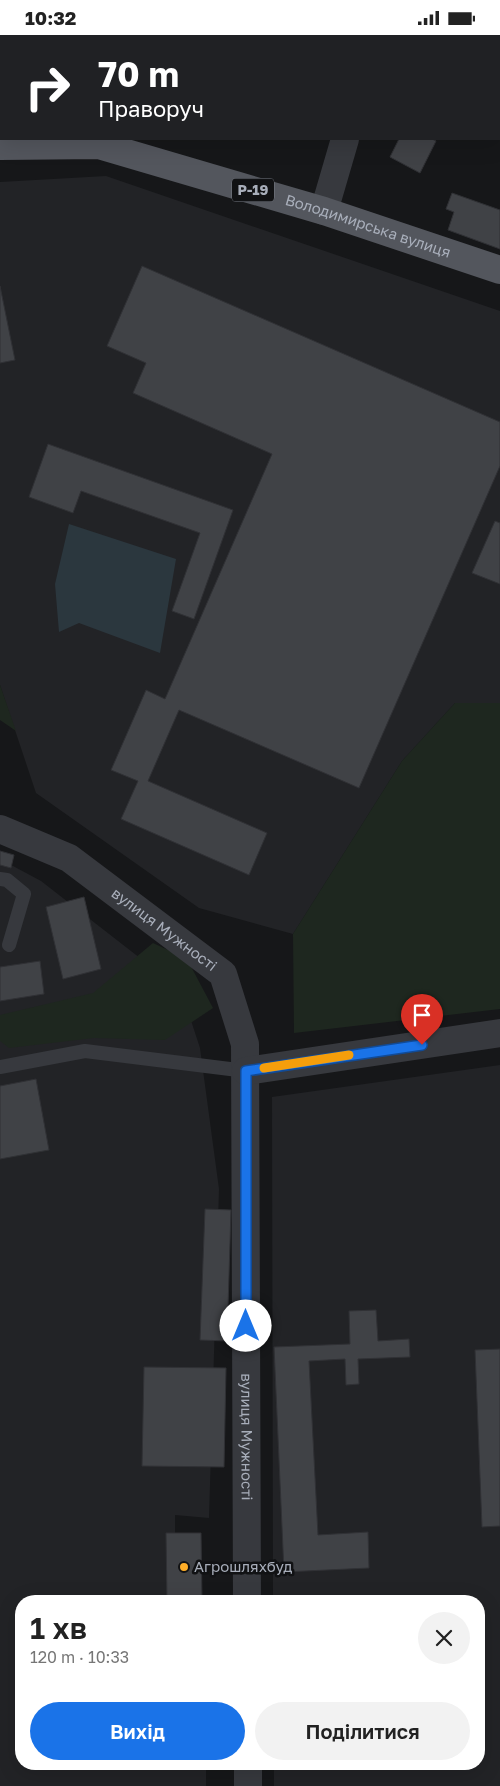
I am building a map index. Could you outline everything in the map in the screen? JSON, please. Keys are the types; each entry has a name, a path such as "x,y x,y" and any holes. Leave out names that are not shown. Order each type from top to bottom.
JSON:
{"main road":[{"name":"Володимирська вулиця","path":"0,146 99,145 324,211 500,270"}],"street":[{"path":"324,211 345,140"},
{"name":"вулиця Мужності","path":"0,829 69,858 223,974 245,1044 247,1595"},
{"path":"246,1071 500,1033"},
{"path":"248,1770 248,1786"}],"lane":[{"path":"0,879 7,879 24,894 8,945"},
{"path":"0,1067 85,1051 246,1071"}],"shaded area":[{"path":"106,176 500,311 500,703 455,703 402,761 293,934 199,908 36,793 0,685 0,182"},
{"path":"69,524 176,559 160,653 79,623 59,632 55,584"},
{"path":"0,685 16,731 0,720"},
{"path":"455,703 500,703 500,1009 294,1033 293,934 402,761"},
{"path":"0,859 41,881 181,990 200,1048 219,1189 209,1518 175,1515 175,1595 15,1595 15,1770 206,1770 206,1786 0,1786"},
{"path":"153,943 187,959 213,1008 165,1040 94,1038 9,1048 0,1041 0,1015 93,993"},
{"path":"500,1065 500,1786 274,1786 274,1770 485,1770 485,1595 273,1595 272,1097"}],"building":[{"path":"398,140 436,141 420,173 390,157"},
{"path":"452,193 500,210 500,249 448,230 454,212 446,209"},
{"path":"142,266 500,422 500,466 359,788 179,710 148,781 267,833 249,875 121,819 138,781 111,770 146,690 165,699 272,454 133,393 146,363 107,346"},
{"path":"0,286 15,360 0,363"},
{"path":"48,444 233,510 194,619 172,611 200,533 81,491 73,513 29,497"},
{"path":"495,521 500,523 500,584 472,573"},
{"path":"0,851 14,855 11,868 0,865"},
{"path":"84,897 101,969 63,979 46,907"},
{"path":"40,961 44,994 0,1001 0,967"},
{"path":"36,1079 49,1150 0,1159 0,1086"},
{"path":"205,1209 231,1210 227,1341 200,1340"},
{"path":"376,1310 378,1341 409,1339 410,1357 358,1359 359,1384 346,1385 345,1359 309,1361 318,1535 368,1532 369,1568 284,1572 274,1347 350,1344 349,1311"},
{"path":"500,1349 500,1526 482,1527 475,1350"},
{"path":"144,1367 226,1368 224,1467 142,1466"},
{"name":"Агрошляхбуд","path":"166,1533 201,1533 202,1595 167,1595"}],"slow traffic":[{"path":"264,1068 349,1055"}],"place":[{"name":"Агрошляхбуд","path":"184,1567"}],"route":[{"path":"246,1326 246,1071 422,1045"}]}
